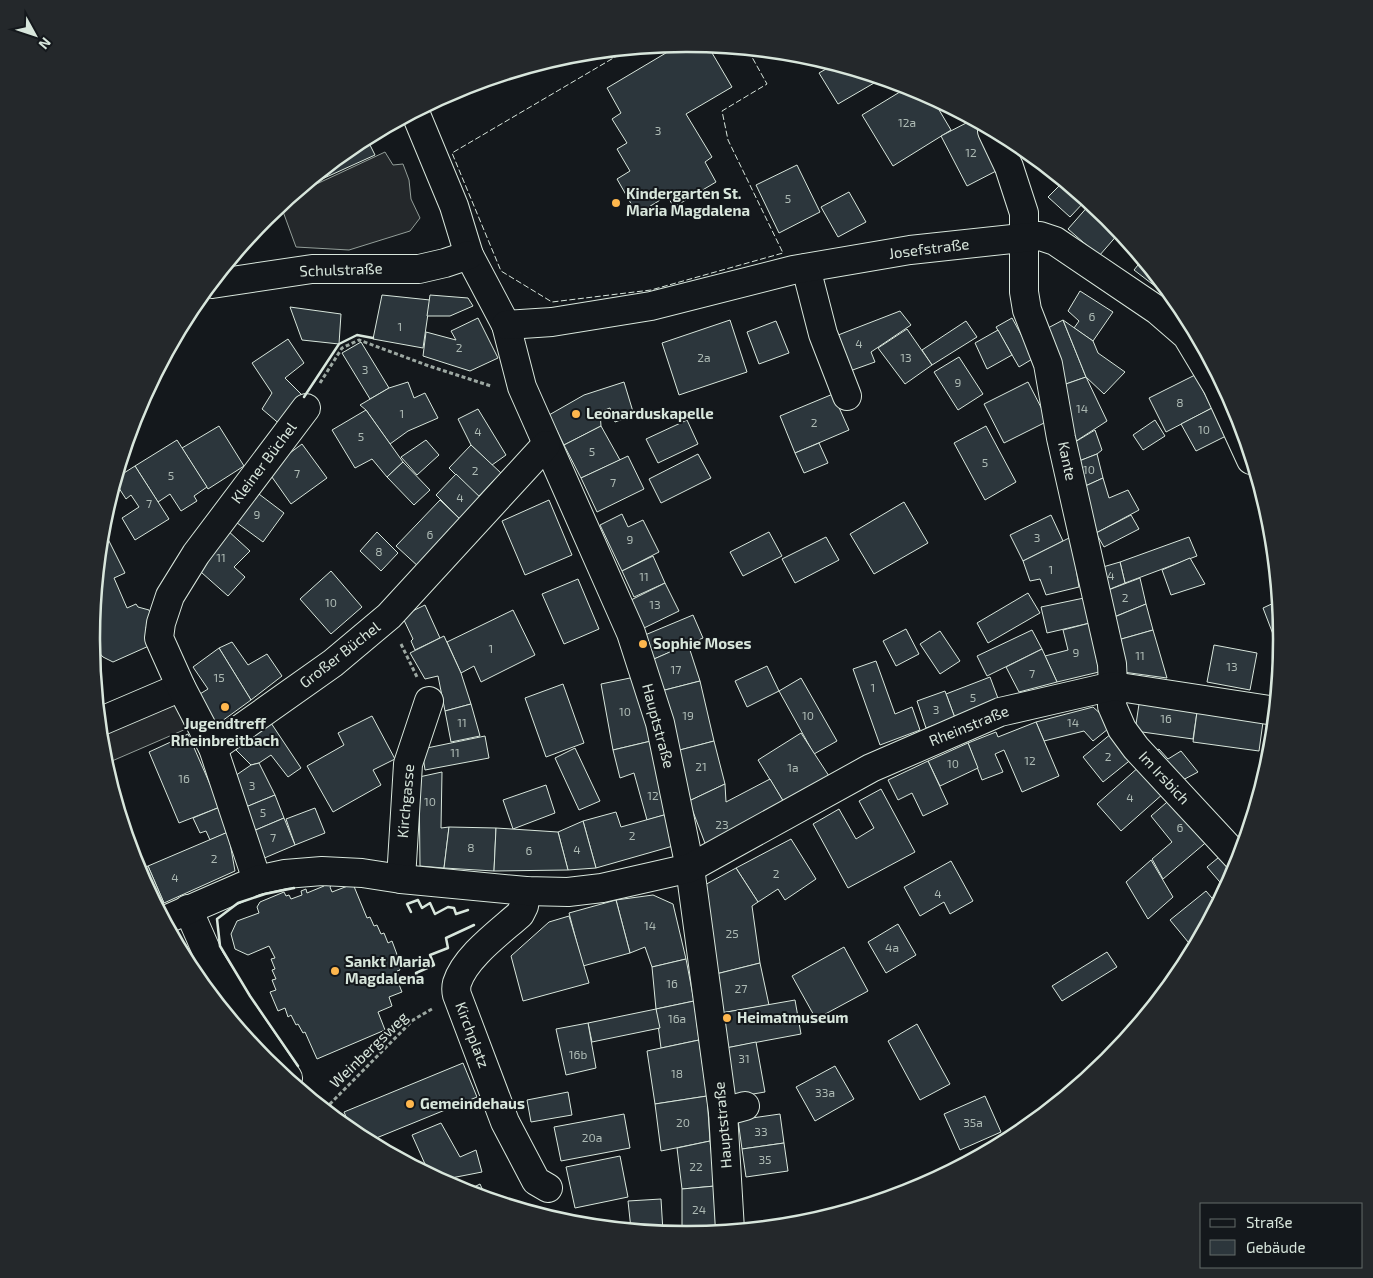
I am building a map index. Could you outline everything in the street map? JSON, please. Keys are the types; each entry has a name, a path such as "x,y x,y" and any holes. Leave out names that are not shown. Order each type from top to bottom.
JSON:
{"street":[{"name":"Hauptstraße","path":"418,118 454,206 469,255 506,326 522,388 631,632 660,723 690,868 734,1109 730,1223"},
{"name":"Kante","path":"997,142 1009,167 1024,213 1024,292 1027,310 1048,364 1062,438 1112,664 1113,686"},
{"name":"Josefstraße","path":"506,326 552,322 651,306 806,268 910,250 1040,236 1055,241 1184,330"},
{"name":"Schulstraße","path":"221,282 312,269 419,269 469,255"},
{"path":"806,268 823,334 847,396"},
{"name":"Kleiner Büchel","path":"213,748 181,687 159,638 161,623 170,596 196,554 306,408"},
{"name":"Großer Büchel","path":"213,748 333,663 389,616 550,451"},
{"name":"Rheinstraße","path":"690,868 871,768 1000,712 1113,686 1269,710"},
{"name":"Im Irsbich","path":"1113,686 1112,706 1122,729 1136,748 1232,852"},
{"path":"106,719 181,687"},
{"name":"Kirchgasse","path":"401,879 408,764 429,701"},
{"path":"213,748 257,880"},
{"path":"269,1051 244,1015 210,959 177,914 257,880 285,874 322,871 362,873 401,879 526,891 568,892 602,888 690,868"},
{"name":"Kirchplatz","path":"526,891 524,906 520,914 477,954 463,970 456,985 457,995 505,1122 536,1181 548,1188"}],"path":[{"name":"Kleiner Büchel","path":"306,408 342,348 359,340 429,366 500,389 522,388"},
{"path":"389,616 429,701"},
{"name":"Weinbergsweg","path":"330,1104 413,1020 457,995"}],"shaded area":[{"path":"385,152 393,165 403,164 409,180 411,199 420,218 410,231 349,250 296,247 284,213 317,184"},
{"path":"165,704 176,706 186,729 113,761 107,726"}],"building":[{"path":"666,53 712,53 732,87 686,114 712,157 705,162 716,182 674,207 667,196 637,214 617,179 630,171 617,149 627,143 612,119 621,113 607,88"},
{"path":"825,69 873,83 838,104 819,73"},
{"path":"899,93 939,110 951,130 893,166 862,115"},
{"path":"966,123 980,131 1000,169 967,186 941,136"},
{"path":"370,145 375,155 324,178"},
{"path":"797,165 820,212 779,233 756,185"},
{"path":"1059,186 1081,205 1070,217 1048,197"},
{"path":"849,192 866,222 838,237 821,207"},
{"path":"1085,209 1114,238 1099,256 1068,229"},
{"path":"1138,265 1155,286 1134,270"},
{"path":"1080,291 1113,312 1093,341 1074,328 1079,321 1068,311"},
{"path":"382,295 430,300 423,348 373,339"},
{"path":"430,295 468,298 473,306 450,316 427,316"},
{"path":"290,307 341,314 339,344 302,340"},
{"path":"900,311 911,325 871,352 875,362 847,372 833,337"},
{"path":"478,318 498,358 470,371 423,356 426,332 456,340 451,331"},
{"path":"1012,318 1034,358 1019,367 996,327"},
{"path":"730,320 747,372 679,395 662,343"},
{"path":"1063,320 1086,377 1063,385 1048,328"},
{"path":"1063,320 1093,341 1098,353 1125,372 1104,394 1086,377"},
{"path":"776,321 789,353 759,364 747,332"},
{"path":"966,321 977,337 932,365 922,350"},
{"path":"907,329 932,365 905,384 878,348"},
{"path":"998,330 1012,355 987,369 975,343"},
{"path":"288,339 304,363 285,378 304,397 282,426 262,409 272,393 252,363"},
{"path":"361,342 389,388 370,399 342,353"},
{"path":"959,357 983,394 958,410 934,372"},
{"path":"1195,375 1212,408 1166,432 1149,398"},
{"path":"1086,377 1107,421 1070,445 1063,385"},
{"path":"408,382 414,398 425,393 438,418 408,431 390,444 366,410 360,405 389,388"},
{"name":"Leonarduskapelle","path":"624,382 634,415 615,422 610,408 600,412 601,426 564,445 549,415 584,395"},
{"path":"1028,382 1048,421 1004,443 984,404"},
{"path":"833,394 849,430 795,453 780,416"},
{"path":"1212,408 1226,436 1196,451 1181,424"},
{"path":"478,409 506,455 492,465 471,445 458,419"},
{"path":"366,410 403,462 387,477 372,459 355,468 332,430"},
{"path":"687,420 698,444 658,463 646,439"},
{"path":"1155,420 1165,436 1143,450 1133,435"},
{"path":"219,426 244,466 208,489 182,448"},
{"path":"601,426 620,460 581,478 564,445"},
{"path":"986,426 1016,482 985,500 954,443"},
{"path":"1095,430 1102,450 1097,454 1074,463 1070,445"},
{"path":"177,440 207,487 194,496 197,501 181,511 170,494 158,502 135,466"},
{"path":"426,440 439,455 417,475 401,457"},
{"path":"819,443 828,463 804,473 795,453"},
{"path":"302,444 327,478 291,504 267,470"},
{"path":"471,445 501,473 478,497 449,468"},
{"path":"698,454 711,478 661,503 649,479"},
{"path":"1097,454 1103,478 1081,488 1074,463"},
{"path":"628,456 644,489 597,512 581,478"},
{"path":"403,462 430,490 414,505 387,477"},
{"path":"135,466 169,519 135,540 122,518 139,507 131,495 126,499 120,489 124,473"},
{"path":"456,474 485,502 464,523 436,495"},
{"path":"1103,478 1109,498 1128,490 1139,510 1096,533 1081,488"},
{"path":"251,488 284,513 263,542 229,517"},
{"path":"440,500 464,523 420,568 396,546"},
{"path":"549,500 572,555 525,575 502,521"},
{"path":"904,502 928,543 874,574 850,534"},
{"path":"622,514 628,527 643,520 659,552 622,571 600,525"},
{"path":"1051,515 1063,541 1023,561 1010,535"},
{"path":"1131,515 1139,529 1104,547 1096,533"},
{"path":"226,529 250,551 234,567 245,577 228,596 193,565"},
{"path":"377,532 398,553 381,571 360,551"},
{"path":"769,532 782,556 743,576 730,552"},
{"path":"826,537 839,560 795,583 782,559"},
{"path":"1071,537 1079,587 1046,595 1040,579 1030,581 1023,561"},
{"path":"1189,537 1197,556 1125,583 1120,562"},
{"path":"109,540 125,573 114,578 127,608 136,604 138,607 149,610 152,620 146,627 151,645 113,662 100,654 101,601"},
{"path":"653,556 665,583 634,597 622,571"},
{"path":"1190,558 1205,584 1171,595 1162,570"},
{"path":"1120,562 1125,583 1103,592 1096,569"},
{"path":"331,571 362,607 331,634 300,599"},
{"path":"1140,578 1146,604 1109,619 1103,592"},
{"path":"578,579 599,629 564,644 542,594"},
{"path":"665,583 679,611 644,628 631,600"},
{"path":"1028,593 1040,613 988,643 977,623"},
{"path":"1084,598 1090,623 1047,633 1041,607"},
{"path":"1146,604 1153,630 1118,640 1112,618"},
{"path":"1272,604 1273,634 1263,608"},
{"path":"425,605 440,638 415,650 411,641 413,639 402,616"},
{"path":"513,610 535,655 481,682 474,666 461,673 447,642"},
{"path":"693,615 703,638 654,659 645,635"},
{"path":"1090,623 1099,672 1057,682 1045,656 1068,650 1063,630"},
{"path":"906,629 919,654 896,666 883,641"},
{"path":"1032,630 1042,649 987,676 977,656"},
{"path":"1153,630 1167,678 1123,672 1118,640"},
{"path":"940,631 960,661 940,674 920,644"},
{"path":"444,636 461,673 471,704 445,711 438,676 425,679 410,653"},
{"path":"232,642 248,665 267,654 282,676 251,700 219,648"},
{"path":"688,644 700,681 661,691 654,659"},
{"path":"1214,645 1257,653 1250,690 1207,682"},
{"path":"219,648 251,700 211,729 195,697 208,689 193,667"},
{"path":"1042,649 1057,682 1019,692 1006,667"},
{"path":"876,661 895,714 912,707 920,730 880,745 853,669"},
{"path":"767,666 779,691 747,707 735,681"},
{"path":"635,677 651,741 613,750 601,684"},
{"path":"990,677 999,701 955,718 946,694"},
{"path":"801,678 837,741 814,754 779,691"},
{"path":"700,681 714,741 676,751 661,691"},
{"path":"563,684 584,743 546,757 525,698"},
{"path":"945,691 955,718 926,728 917,701"},
{"path":"471,704 480,736 451,742 445,711"},
{"path":"1139,704 1197,712 1193,739 1135,731"},
{"path":"1093,707 1113,725 1093,741 1084,731 1044,741 1036,722"},
{"path":"1197,712 1263,722 1259,751 1193,742"},
{"path":"372,716 395,759 373,770 381,785 333,812 307,766 344,745 338,733"},
{"path":"269,720 301,768 288,777 271,755 259,763 251,765 236,750 250,732"},
{"path":"1036,722 1059,776 1022,792 1004,750 995,754 1003,772 982,780 968,743 996,732 998,737"},
{"path":"801,733 829,776 785,804 758,760"},
{"path":"1112,733 1133,758 1103,782 1083,757"},
{"path":"188,734 220,807 179,823 149,752"},
{"path":"485,736 489,758 425,770 422,749"},
{"path":"651,741 671,813 647,820 634,773 620,778 613,750"},
{"path":"714,741 725,784 689,801 676,751"},
{"path":"968,743 978,768 940,786 928,761"},
{"path":"575,748 600,801 579,810 555,758"},
{"path":"1159,749 1168,759 1181,751 1198,772 1179,782 1153,753"},
{"path":"928,761 948,804 923,816 912,793 898,800 888,780"},
{"path":"259,763 275,795 241,809 232,778 251,765"},
{"path":"1140,766 1164,793 1121,831 1097,804"},
{"path":"442,772 441,828 449,827 444,868 420,866 419,777"},
{"path":"770,779 785,804 706,846 689,801 725,784 726,802"},
{"path":"546,785 555,813 513,829 503,800"},
{"path":"881,789 915,852 848,888 813,824 839,809 856,839 874,828 859,801"},
{"path":"275,795 284,818 251,832 241,809"},
{"path":"1174,796 1210,839 1163,879 1152,859 1172,842 1151,816"},
{"path":"220,807 228,832 210,840 206,831 200,833 193,818"},
{"path":"315,808 325,833 295,845 286,819"},
{"path":"616,812 621,827 671,813 680,844 596,868 583,821"},
{"path":"284,818 295,845 262,859 251,832"},
{"path":"583,821 596,868 568,870 558,832"},
{"path":"449,827 496,828 494,871 444,868"},
{"path":"496,828 558,832 568,870 494,871"},
{"path":"228,832 235,871 164,903 148,866"},
{"path":"791,839 816,879 785,900 778,889 758,902 736,868"},
{"path":"1224,853 1229,860 1220,882 1207,867"},
{"path":"1151,860 1173,897 1148,919 1126,882"},
{"path":"951,861 973,901 950,914 944,902 920,916 904,887"},
{"path":"148,866 164,903 160,898 147,867"},
{"path":"736,868 758,902 752,906 760,963 716,974 701,887"},
{"name":"Sankt Maria Magdalena","path":"328,881 332,884 330,887 332,892 353,884 367,918 370,917 374,926 377,925 381,934 384,933 388,943 392,941 399,960 396,961 400,970 397,971 400,981 398,982 402,992 389,997 392,1006 378,1012 385,1030 317,1059 305,1032 303,1033 298,1024 296,1025 291,1015 288,1017 285,1008 278,1011 270,992 276,990 272,980 276,979 272,970 275,969 271,959 275,958 269,946 248,955 235,949 231,934 237,921 259,913 257,907 260,902 284,892 291,899 302,895 301,891 306,889 307,893 324,886"},
{"path":"1206,891 1213,899 1188,942 1170,920"},
{"path":"653,895 673,904 686,959 652,967 645,947 630,953 616,900"},
{"path":"616,900 630,953 583,966 569,913"},
{"path":"569,916 589,983 523,1001 511,956 549,922"},
{"path":"898,924 916,955 886,973 868,942"},
{"path":"844,947 868,991 816,1019 792,976"},
{"path":"1107,952 1117,967 1062,1001 1052,986"},
{"path":"686,959 694,1001 656,1009 652,967"},
{"path":"760,963 769,1005 721,1013 716,974"},
{"path":"795,1000 801,1034 726,1048 721,1013"},
{"path":"694,1001 699,1040 661,1048 656,1009"},
{"path":"656,1009 660,1028 592,1042 588,1023"},
{"path":"588,1023 596,1068 566,1075 556,1029"},
{"path":"917,1024 950,1084 920,1100 888,1041"},
{"path":"699,1040 707,1096 655,1104 647,1051"},
{"path":"756,1042 765,1092 735,1097 726,1048"},
{"name":"Gemeindehaus","path":"463,1063 477,1097 378,1137 346,1116 344,1112"},
{"path":"835,1066 854,1099 815,1121 796,1087"},
{"path":"568,1092 572,1115 531,1122 527,1100"},
{"path":"707,1096 710,1141 661,1151 655,1104"},
{"path":"985,1096 1001,1132 960,1150 944,1114"},
{"path":"624,1114 630,1148 561,1161 554,1127"},
{"path":"780,1114 784,1143 742,1149 738,1120"},
{"path":"441,1123 460,1157 476,1150 482,1172 454,1177 427,1165 412,1135"},
{"path":"710,1141 715,1186 682,1189 677,1148"},
{"path":"784,1143 788,1171 746,1177 742,1149"},
{"path":"620,1156 628,1197 575,1208 566,1167"},
{"path":"715,1186 717,1224 682,1226 682,1189"},
{"path":"661,1199 663,1225 630,1222 628,1201"}],"fence":[{"path":"614,58 452,153 501,271 552,302 651,290 783,253 728,140 722,111 767,84 752,57"}],"wall":[{"path":"304,397 339,344 357,335 373,338"},
{"path":"294,888 265,894 238,903 217,919 220,946 250,996 298,1066"},
{"path":"411,912 407,904 418,900 422,908 430,903 435,914 448,907 454,908 456,914 468,910"},
{"path":"419,981 416,973 434,965 430,955 448,948 446,938 474,925"}],"place":[{"name":"Kindergarten St. Maria Magdalena","path":"616,203"},
{"name":"Leonarduskapelle","path":"576,414"},
{"name":"Sophie Moses","path":"643,644"},
{"name":"Jugendtreff Rheinbreitbach","path":"225,707"},
{"name":"Sankt Maria Magdalena","path":"335,971"},
{"name":"Heimatmuseum","path":"727,1018"},
{"name":"Gemeindehaus","path":"410,1104"}]}
